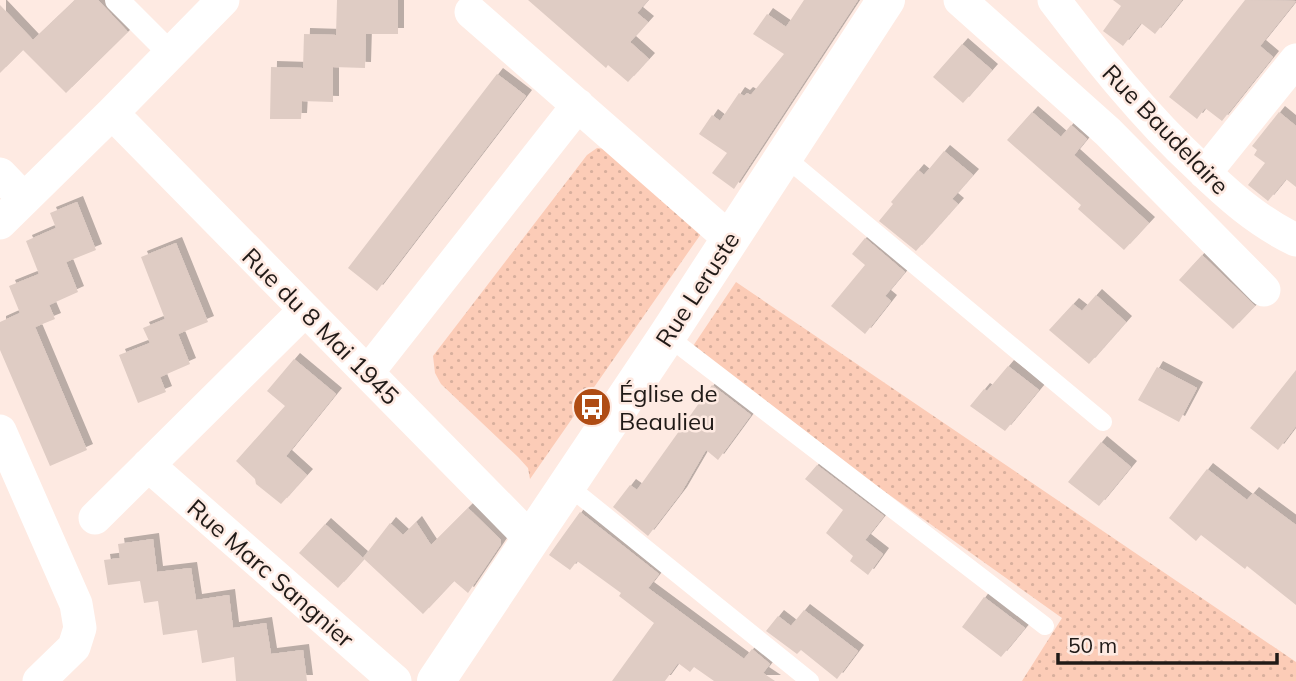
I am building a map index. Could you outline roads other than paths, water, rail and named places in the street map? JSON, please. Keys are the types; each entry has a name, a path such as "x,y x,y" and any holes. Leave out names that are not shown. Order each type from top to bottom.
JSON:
{"street":[{"path":"117,0 171,54"},
{"path":"0,223 112,114 223,0"},
{"name":"Rue Leruste","path":"436,681 667,336 886,0"},
{"path":"960,0 1108,132 1264,290"},
{"name":"Rue Baudelaire","path":"1054,0 1098,59 1169,139 1248,210 1296,240"},
{"path":"471,12 730,239"},
{"path":"1205,173 1296,60"},
{"path":"368,372 578,105"},
{"name":"Rue du 8 Mai 1945","path":"112,114 530,538"},
{"path":"0,174 24,199"},
{"path":"95,518 305,310"},
{"path":"0,431 76,604 80,628 74,646 39,681"},
{"name":"Rue Marc Sangnier","path":"148,465 395,681"}],"lane":[{"path":"785,157 1103,422"},
{"path":"667,336 1045,626"},
{"path":"567,485 810,681"}],"place":[{"name":"Église de Beaulieu","path":"592,407"}]}
